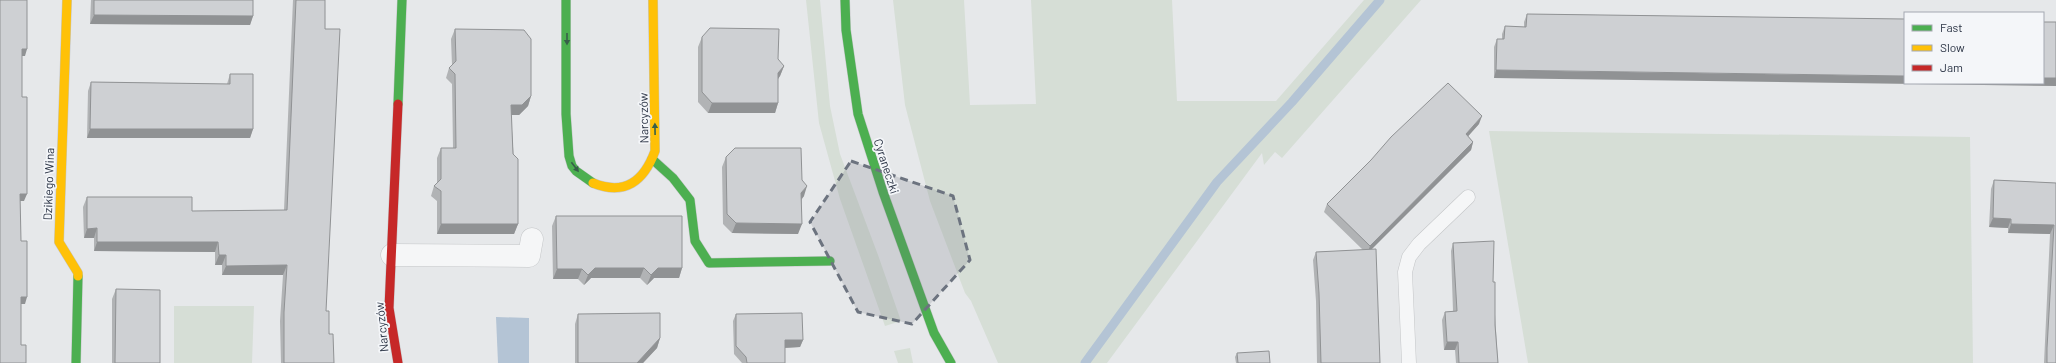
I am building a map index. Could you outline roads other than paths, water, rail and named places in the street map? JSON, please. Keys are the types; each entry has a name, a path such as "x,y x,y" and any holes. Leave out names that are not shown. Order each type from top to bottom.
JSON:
{"street":[{"name":"Dzikiego Wina","path":"67,0 59,242 78,273 76,363"},
{"name":"Narcyzów","path":"398,363 389,308 402,0"},
{"name":"Narcyzów","path":"566,0 566,141 571,165 588,181 606,188 629,186 639,179 649,167 655,152 653,0"},
{"name":"Cyraneczki","path":"845,0 846,30 858,114 883,192 934,333 951,363"},
{"path":"652,159 673,178 690,200 695,241 709,264 830,260"},
{"path":"392,255 529,256 532,239"},
{"name":"Cyraneczki","path":"933,348 934,333"}],"lane":[{"path":"1409,363 1405,272 1409,257 1419,244 1468,197"}],"water":[{"path":"496,317 529,318 529,363 498,363"}],"waterway":[{"path":"1085,363 1217,182 1292,102 1380,0"}]}
